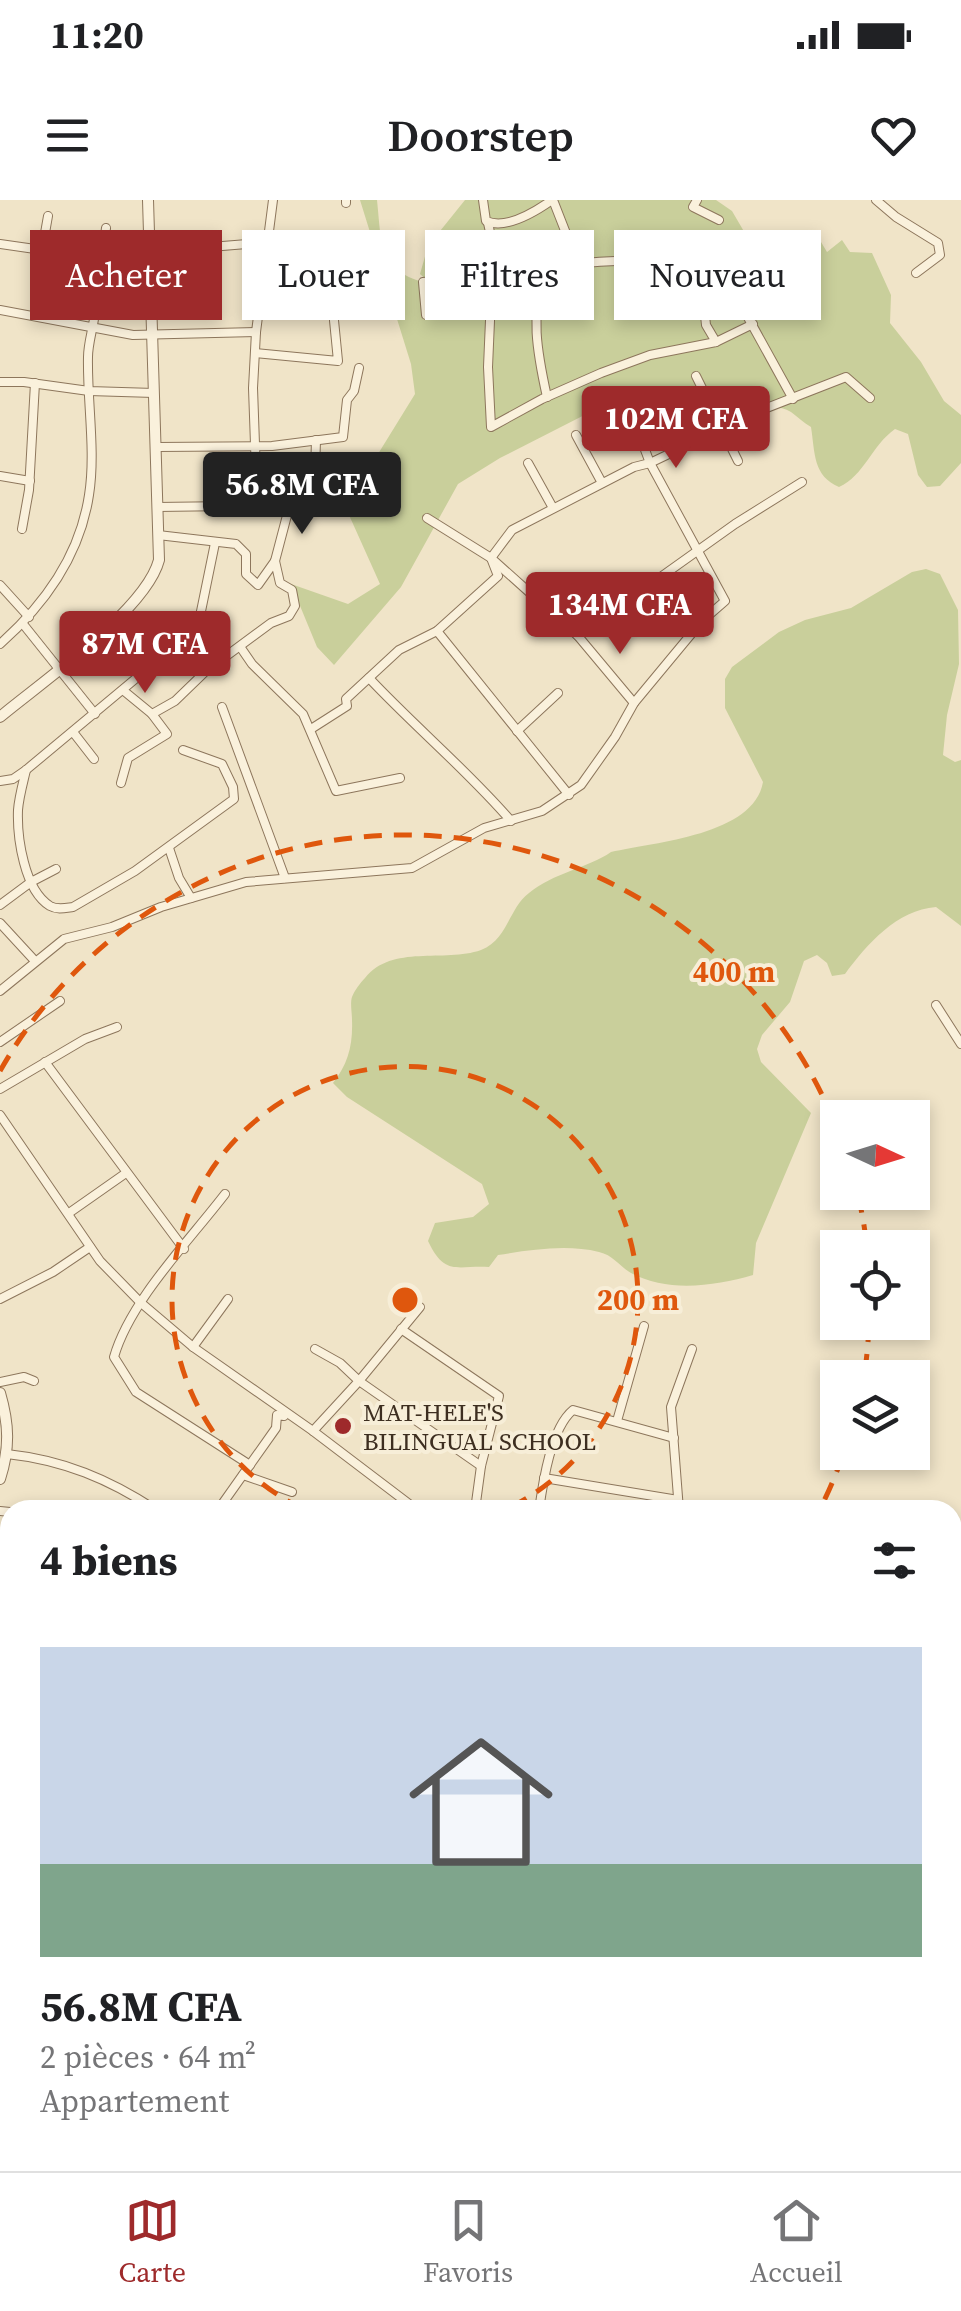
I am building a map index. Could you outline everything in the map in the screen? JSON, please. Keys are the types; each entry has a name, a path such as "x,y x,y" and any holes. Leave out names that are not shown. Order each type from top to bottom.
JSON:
{"street":[{"path":"148,200 148,230"},
{"path":"268,230 273,200"},
{"path":"483,200 490,230"},
{"path":"488,223 524,216 553,200 565,230"},
{"path":"876,200 938,243 940,255 916,274"},
{"path":"692,202 719,220"},
{"path":"0,244 42,250 48,216"},
{"path":"0,644 26,620 62,572 81,526 89,494 88,353 106,228"},
{"path":"0,310 133,335 256,332"},
{"path":"0,716 146,591 156,574 159,560 151,320"},
{"path":"257,320 254,446 257,501"},
{"path":"255,353 338,361 334,320"},
{"path":"491,320 491,427 547,397 650,356 716,342 753,324"},
{"path":"536,320 536,346 547,397"},
{"path":"705,320 716,342"},
{"path":"751,320 793,400"},
{"path":"156,447 254,446 344,437 347,400 354,391 359,368"},
{"path":"696,376 738,461"},
{"path":"491,558 512,530 759,410 846,377 870,398"},
{"path":"0,382 89,391 154,392"},
{"path":"22,530 30,481 35,383"},
{"path":"0,991 64,939 246,882 412,868 484,828 542,811 581,785 616,737 634,703 725,600 650,463 628,404"},
{"path":"576,435 602,483"},
{"path":"157,507 231,506 257,501 314,505 316,440"},
{"path":"528,464 553,508"},
{"path":"0,476 30,481"},
{"path":"578,636 802,482"},
{"path":"158,535 236,544 246,554 246,574 258,585 275,561 290,504"},
{"path":"427,518 491,558 578,636 634,703"},
{"path":"0,780 26,770 194,630 215,544"},
{"path":"311,729 347,706 346,699 399,650 437,631 498,576 491,558"},
{"path":"152,714 270,623 290,616 296,606 292,590 280,582 275,561"},
{"path":"0,585 95,714"},
{"path":"437,631 569,795"},
{"path":"241,648 252,664 290,698 311,729 336,791 400,778"},
{"path":"369,678 511,821"},
{"path":"121,784 128,758 167,734 152,714 124,691"},
{"path":"517,731 558,693"},
{"path":"222,708 284,878"},
{"path":"74,732 94,759"},
{"path":"183,750 222,764 234,799"},
{"path":"26,770 18,806 18,830 32,882 54,908 73,906 169,848 234,799 255,792"},
{"path":"169,848 190,898"},
{"path":"0,905 56,869"},
{"path":"0,923 35,960"},
{"path":"0,1042 60,1001"},
{"path":"936,1005 961,1044"},
{"path":"0,1074 3,1087 85,1039 116,1027"},
{"path":"45,1062 184,1249"},
{"path":"0,1115 90,1247 140,1302 193,1347 313,1431 394,1500"},
{"path":"68,1213 126,1173"},
{"path":"225,1194 140,1302 120,1336 114,1357 136,1392 250,1466"},
{"path":"0,1299 53,1272 90,1247"},
{"path":"193,1347 228,1299"},
{"path":"313,1431 420,1307"},
{"path":"617,1421 644,1326"},
{"path":"401,1328 499,1396 476,1500"},
{"path":"315,1348 481,1466"},
{"path":"679,1500 671,1407 692,1349"},
{"path":"0,1382 24,1378 34,1382"},
{"path":"0,1393 7,1416 7,1454 0,1479"},
{"path":"541,1500 562,1419 573,1410 674,1438"},
{"path":"225,1500 276,1428 278,1415 288,1416"},
{"path":"7,1454 62,1463 94,1474 141,1500"},
{"path":"243,1474 292,1492"},
{"path":"544,1478 654,1500"}],"green space":[{"path":"360,200 377,200 380,230 369,230"},
{"path":"465,200 716,200 732,211 743,230 614,230 614,320 821,320 821,242 827,252 842,240 850,252 872,253 891,295 890,323 921,362 944,401 961,415 961,463 940,486 927,487 918,475 908,434 895,429 855,476 839,487 820,470 811,427 780,408 747,416 710,446 676,445 651,434 642,403 608,403 458,484 401,587 334,665 317,647 291,584 348,604 380,584 349,515 349,501 415,394 411,364 397,320 405,320 405,275 425,282 425,320 594,320 594,230 441,230"},
{"path":"926,569 940,574 958,610 959,664 943,755 955,762 961,760 961,926 936,907 922,910 884,930 845,974 832,976 827,963 817,955 804,961 790,1002 762,1035 757,1049 761,1062 811,1113 756,1243 753,1275 707,1284 660,1283 631,1273 604,1253 574,1248 498,1255 489,1267 446,1265 428,1241 435,1223 473,1217 489,1204 482,1184 347,1097 333,1083 348,1054 351,999 358,987 389,961 481,950 503,932 516,907 529,893 611,852 700,833 742,814 756,800 763,782 725,708 725,679 732,667 779,632 805,620 851,608 912,572"}],"place":[{"name":"MAT-HELE'S BILINGUAL SCHOOL","path":"343,1426"}]}
